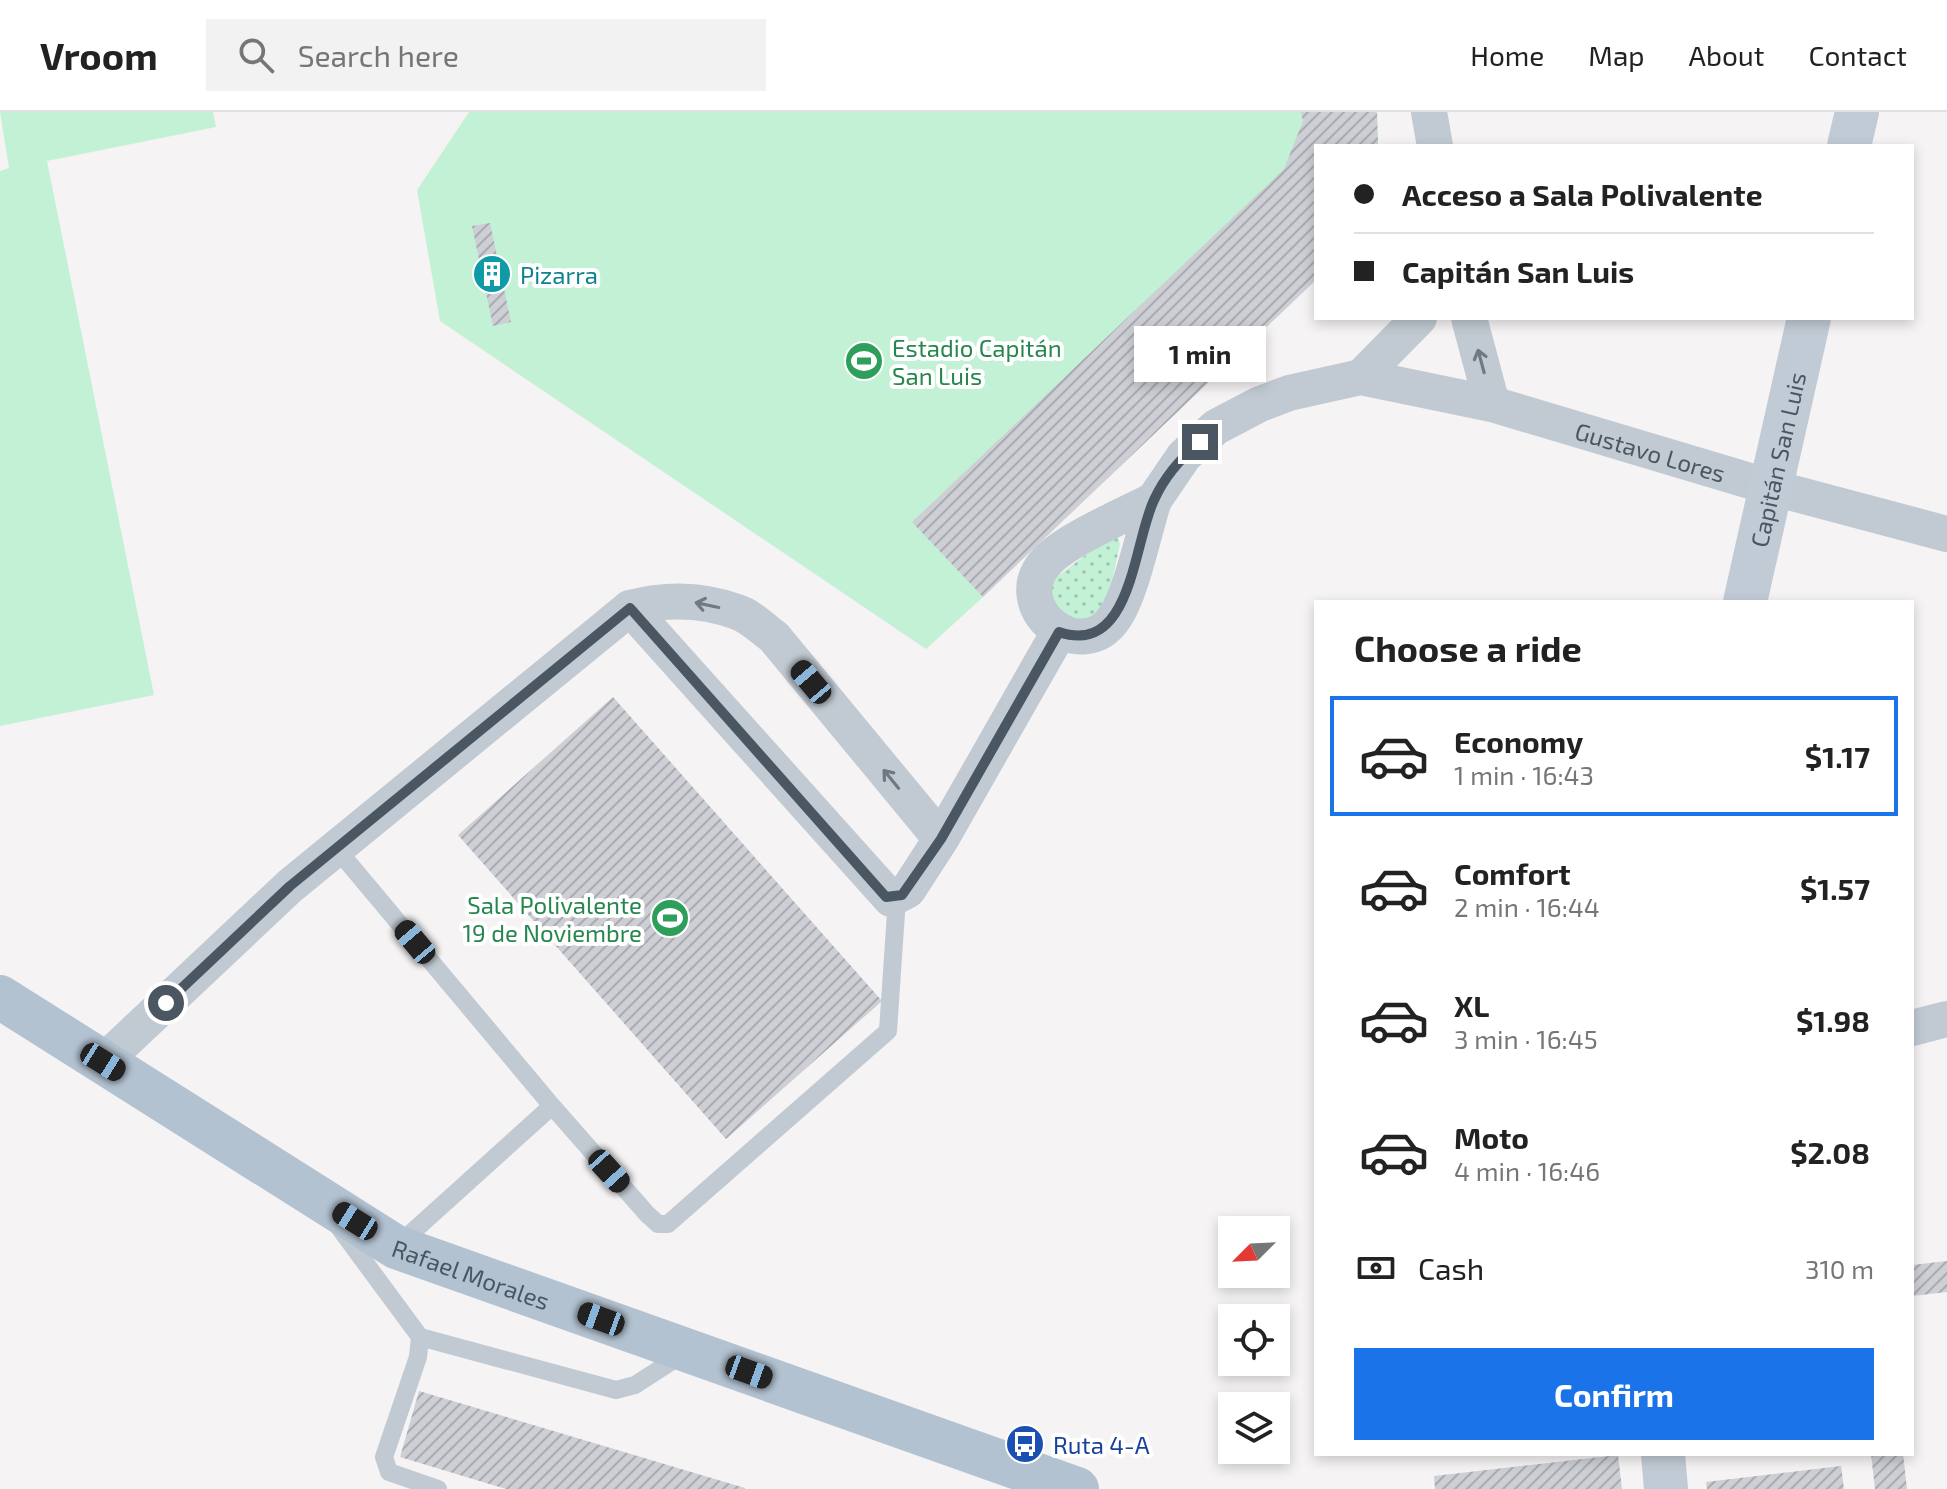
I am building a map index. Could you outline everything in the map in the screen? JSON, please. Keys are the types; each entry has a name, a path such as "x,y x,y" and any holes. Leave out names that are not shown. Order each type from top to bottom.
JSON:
{"main road":[{"name":"Rafael Morales","path":"0,997 396,1247 1077,1489"}],"street":[{"path":"1429,112 1435,144"},
{"path":"1849,144 1857,112"},
{"path":"1361,377 1417,320"},
{"path":"1154,500 1049,558 1040,569 1034,588 1036,607 1059,632 1076,637 1092,635 1116,616 1154,500 1184,456 1216,427 1289,393 1361,377 1492,404 1470,320"},
{"name":"Capitán San Luis","path":"1745,600 1809,320"},
{"name":"Gustavo Lores","path":"1492,404 1770,487 1947,534"},
{"path":"103,1062 290,886 630,608 659,601 690,602 739,612 774,637 941,839"},
{"path":"630,608 886,897 897,898 908,890 941,839 1059,632"},
{"path":"1914,1027 1947,1019"},
{"path":"1663,1456 1666,1489"}],"lane":[{"path":"336,848 552,1106 658,1224 668,1224 888,1031 897,898"},
{"path":"396,1247 552,1106"},
{"path":"315,1195 420,1337 616,1390 635,1385 689,1351"},
{"path":"420,1337 418,1357 384,1457 389,1472 438,1489"}],"green space":[{"path":"0,112 213,112 216,127 47,161 154,695 0,726 0,171 9,168"},
{"name":"Estadio Capitán San Luis","path":"469,112 1377,112 1378,144 1314,144 1314,149 983,597 926,649 440,321 417,190"},
{"path":"1111,536 1118,537 1120,544 1108,600 1090,622 1056,613 1051,586 1055,578"}],"building":[{"path":"1301,112 1377,112 1378,144 1314,144 1314,282 983,597 912,522 1284,169 1303,121"},
{"name":"Pizarra","path":"490,223 511,322 493,326 472,226"},
{"name":"Sala Polivalente 19 de Noviembre","path":"613,697 882,1001 726,1139 458,835"},
{"path":"1947,1261 1947,1292 1914,1296 1914,1265"},
{"path":"419,1391 745,1489 506,1489 400,1457"},
{"path":"1618,1456 1622,1489 1435,1489 1434,1476"},
{"path":"1871,1456 1903,1456 1907,1489 1875,1489"},
{"path":"1841,1466 1844,1489 1707,1489 1706,1482"}],"place":[{"name":"Pizarra","path":"492,274"},
{"name":"Estadio Capitán San Luis","path":"864,361"},
{"name":"Sala Polivalente 19 de Noviembre","path":"670,918"},
{"name":"Ruta 4-A","path":"1025,1444"}],"route":[{"path":"166,1003 290,886 630,608 886,897 897,898 908,890 941,839 1059,632 1076,637 1092,635 1116,616 1154,500 1184,456 1200,442"}]}
